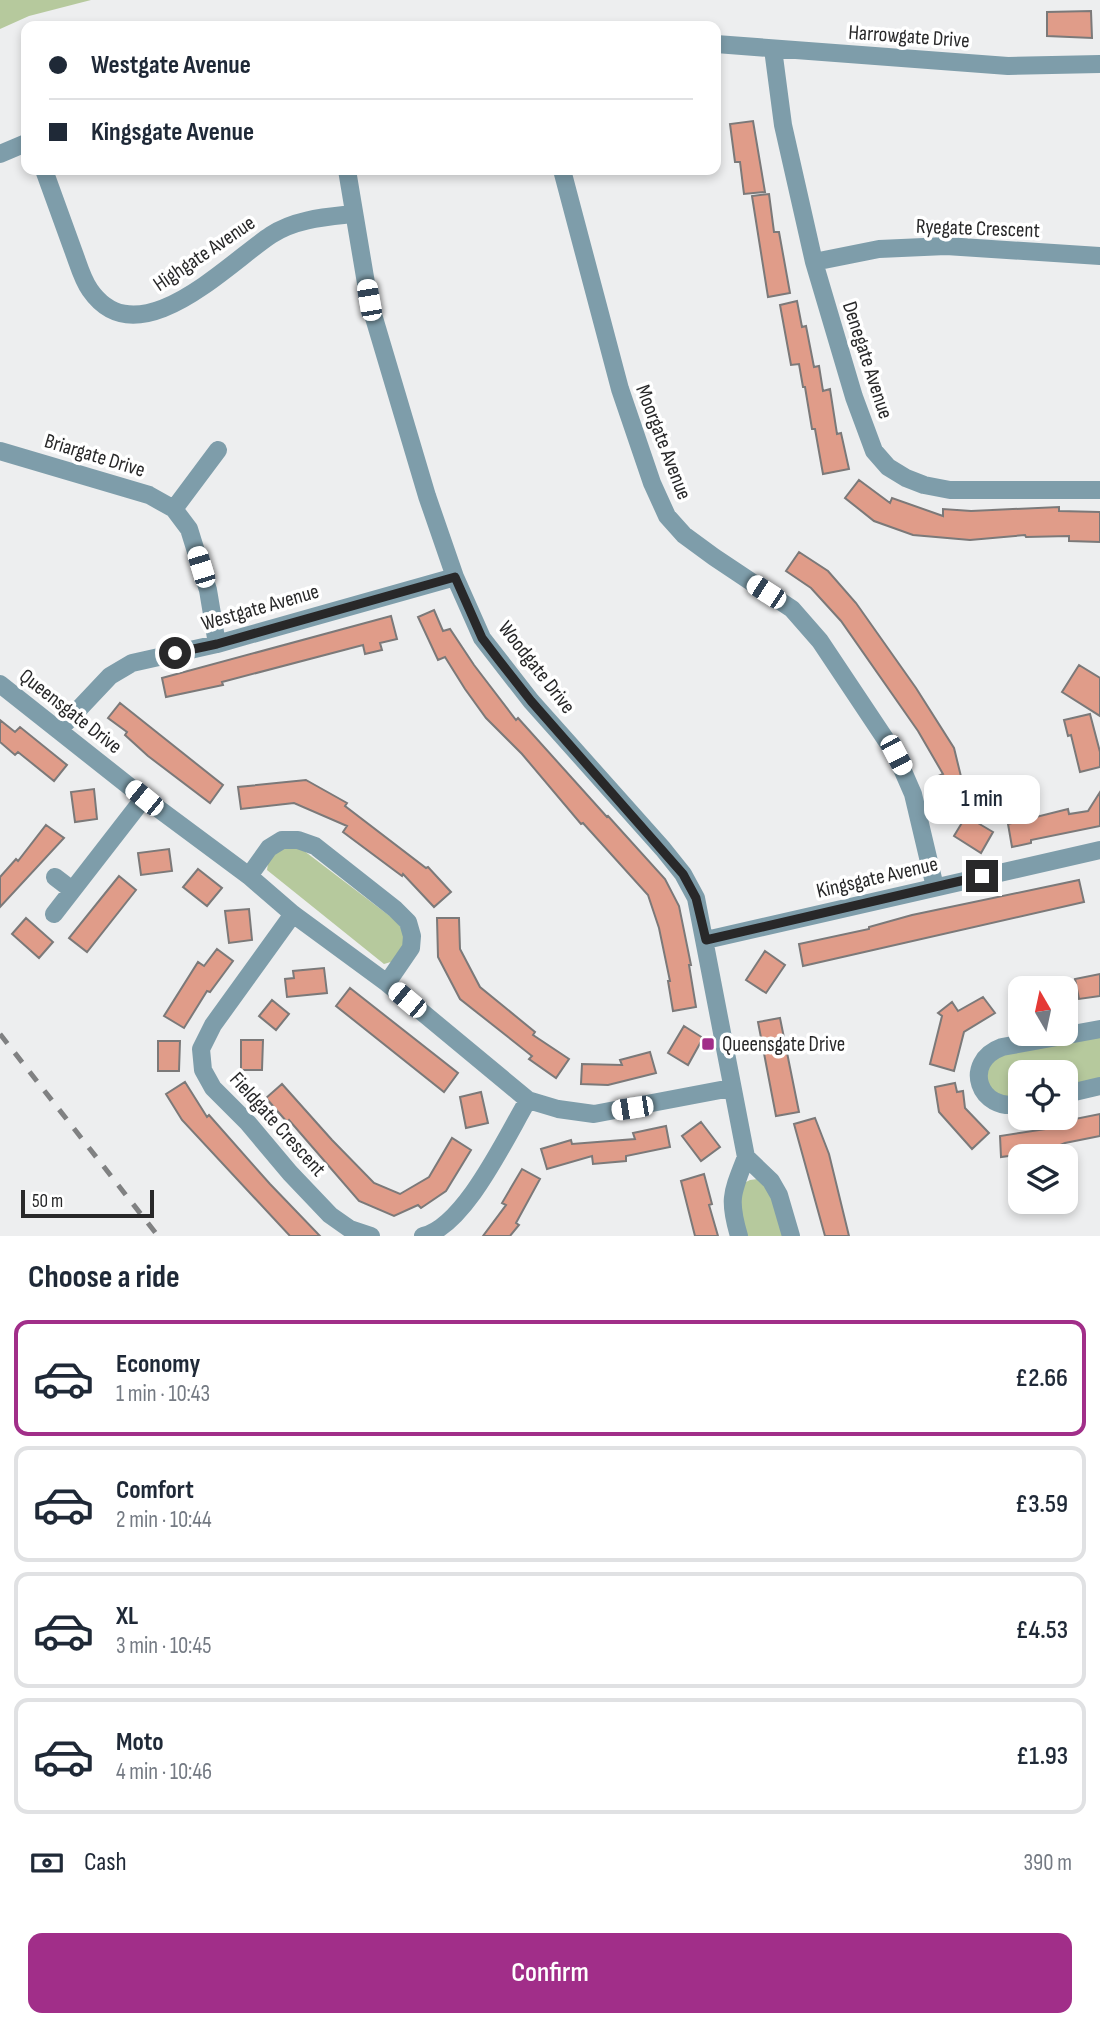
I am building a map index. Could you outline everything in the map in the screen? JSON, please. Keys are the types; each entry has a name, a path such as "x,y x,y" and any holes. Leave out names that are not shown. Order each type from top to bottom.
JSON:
{"street":[{"name":"Harrowgate Drive","path":"721,44 1008,66 1100,64"},
{"name":"Denegate Avenue","path":"774,49 783,125 814,262 854,397 874,451 888,467 924,485 950,490 1100,490"},
{"path":"0,154 21,145"},
{"name":"Highgate Avenue","path":"46,175 89,289 108,307 122,313 139,315 159,311 184,299 272,234 318,218 353,214"},
{"name":"Woodgate Drive","path":"348,175 369,300 426,496 455,577 482,638 531,701 683,874 696,898 746,1157"},
{"name":"Moorgate Avenue","path":"563,175 620,389 652,483 667,516 684,534 714,557 792,609 820,641 906,774 935,887"},
{"name":"Ryegate Crescent","path":"814,262 879,249 946,246 1100,256"},
{"path":"217,644 208,590 189,529 174,509 219,449"},
{"name":"Briargate Drive","path":"0,451 149,495 174,509"},
{"name":"Westgate Avenue","path":"59,730 110,676 132,663 217,644 455,577"},
{"name":"Queensgate Drive","path":"0,684 248,876 293,914 387,983 528,1100 558,1109 594,1114 731,1088"},
{"path":"54,914 144,798"},
{"path":"248,876 269,848 282,840 298,840 315,846 408,922 412,936 411,948 387,983"},
{"name":"Kingsgate Avenue","path":"706,940 1100,850"},
{"path":"55,877 72,890"},
{"name":"Fieldgate Crescent","path":"293,914 213,1025 201,1049 203,1070 213,1088 248,1122 290,1173 330,1214 350,1229 372,1236"},
{"path":"1008,1105 997,1103 985,1093 978,1075 984,1059 993,1051 1002,1047 1100,1029"},
{"path":"1078,1091 1100,1086"},
{"path":"424,1236 435,1233 457,1215 480,1182 528,1100"},
{"path":"739,1236 731,1210 732,1192 746,1157 775,1188 791,1236"}],"green space":[{"path":"0,0 91,0 29,16 0,29"},
{"path":"299,847 395,920 407,941 394,961 384,964 267,870 269,857 275,850"},
{"path":"1100,1029 1100,1086 1078,1091 1078,1060 1008,1060 1008,1103 997,1103 979,1067 984,1059 1034,1046 1078,1046 1078,1035"},
{"path":"758,1179 767,1184 785,1236 745,1236 736,1206 740,1185"}],"building":[{"path":"1091,11 1092,38 1047,36 1047,12"},
{"path":"753,121 765,192 744,194 740,162 735,162 730,124"},
{"path":"769,194 774,232 779,232 790,293 768,297 752,196"},
{"path":"797,301 802,327 806,326 814,367 819,366 823,391 830,389 837,434 841,433 849,469 823,474 799,364 791,365 780,305"},
{"path":"859,480 890,503 892,498 943,516 943,509 971,511 1059,507 1059,511 1100,512 1100,542 1069,541 1069,536 1025,535 970,540 913,535 874,521 845,498"},
{"path":"799,552 828,571 856,603 916,688 954,748 967,801 945,806 938,776 943,774 918,731 841,621 811,588 786,571"},
{"path":"434,610 443,631 450,629 516,720 518,718 665,879 679,906 696,1007 673,1011 659,928 648,895 583,823 581,824 522,754 486,718 445,657 438,660 418,617"},
{"path":"391,616 397,639 380,643 382,650 365,654 363,645 222,682 223,685 166,697 162,678"},
{"path":"1079,665 1100,678 1100,716 1062,692"},
{"path":"120,703 223,785 210,803 148,756 125,735 127,732 108,718"},
{"path":"1090,714 1100,752 1100,767 1080,772 1071,735 1068,736 1064,720"},
{"path":"0,720 15,732 20,727 67,765 54,781 18,752 15,755 0,742"},
{"path":"306,780 347,803 345,806 428,867 451,892 434,907 403,874 402,876 343,832 347,826 294,803 241,809 238,787"},
{"path":"94,789 97,819 75,822 71,792"},
{"path":"1100,792 1100,826 1031,840 1031,843 1012,847 1008,824 1068,809 1069,814 1088,811"},
{"path":"966,816 993,832 981,853 954,836"},
{"path":"46,825 64,838 0,907 0,877 16,859 18,861"},
{"path":"169,849 172,871 141,875 138,853"},
{"path":"198,869 222,888 207,906 183,887"},
{"path":"119,876 136,890 87,952 69,938"},
{"path":"1079,880 1084,902 803,966 799,944 869,929 912,915"},
{"path":"249,909 252,940 229,943 225,911"},
{"path":"26,918 53,942 39,958 12,934"},
{"path":"437,918 459,918 460,949 480,987 535,1032 533,1035 569,1059 556,1078 529,1059 532,1056 460,999 438,957"},
{"path":"217,949 233,961 210,992 207,991 184,1028 164,1016 198,962 204,966"},
{"path":"765,951 785,965 766,993 746,980"},
{"path":"324,968 327,993 287,997 285,979 294,978 293,971"},
{"path":"1100,974 1100,996 1079,999 1078,978"},
{"path":"350,988 458,1073 444,1092 336,1006"},
{"path":"983,997 995,1013 964,1032 954,1071 930,1064 942,1016 938,1013 952,1002 958,1011"},
{"path":"272,1000 289,1014 276,1030 259,1016"},
{"path":"780,1018 799,1112 776,1116 758,1022"},
{"path":"684,1026 703,1038 688,1065 668,1053"},
{"path":"241,1040 263,1040 262,1070 241,1070"},
{"path":"158,1041 180,1041 179,1071 158,1071"},
{"path":"650,1052 656,1073 608,1085 581,1084 582,1064 622,1065 620,1060"},
{"path":"185,1082 207,1117 209,1115 320,1236 290,1236 182,1120 166,1094"},
{"path":"955,1083 957,1092 963,1091 965,1108 989,1133 972,1149 939,1112 935,1087"},
{"path":"282,1084 374,1183 400,1194 429,1177 452,1138 471,1150 446,1191 421,1208 418,1205 394,1216 359,1201 289,1120 287,1122 266,1098"},
{"path":"481,1092 488,1123 466,1128 460,1097"},
{"path":"1100,1114 1100,1136 1062,1144 1008,1144 1008,1156 1001,1157 1000,1136 1040,1130 1078,1130 1078,1118"},
{"path":"815,1118 829,1154 849,1236 825,1236 794,1124"},
{"path":"701,1122 720,1147 701,1161 682,1136"},
{"path":"666,1126 670,1147 626,1156 626,1161 593,1164 592,1156 547,1169 541,1149 571,1140 572,1144 635,1139 633,1133"},
{"path":"522,1169 540,1179 516,1223 519,1225 510,1236 483,1236 506,1205 502,1203"},
{"path":"704,1174 718,1236 695,1236 681,1181"}],"railway":[{"path":"0,1034 158,1236"}],"place":[{"name":"Queensgate Drive","path":"708,1044"}],"route":[{"path":"175,653 217,644 455,577 482,638 498,659 531,701 683,874 696,898 706,940 982,876"}]}
